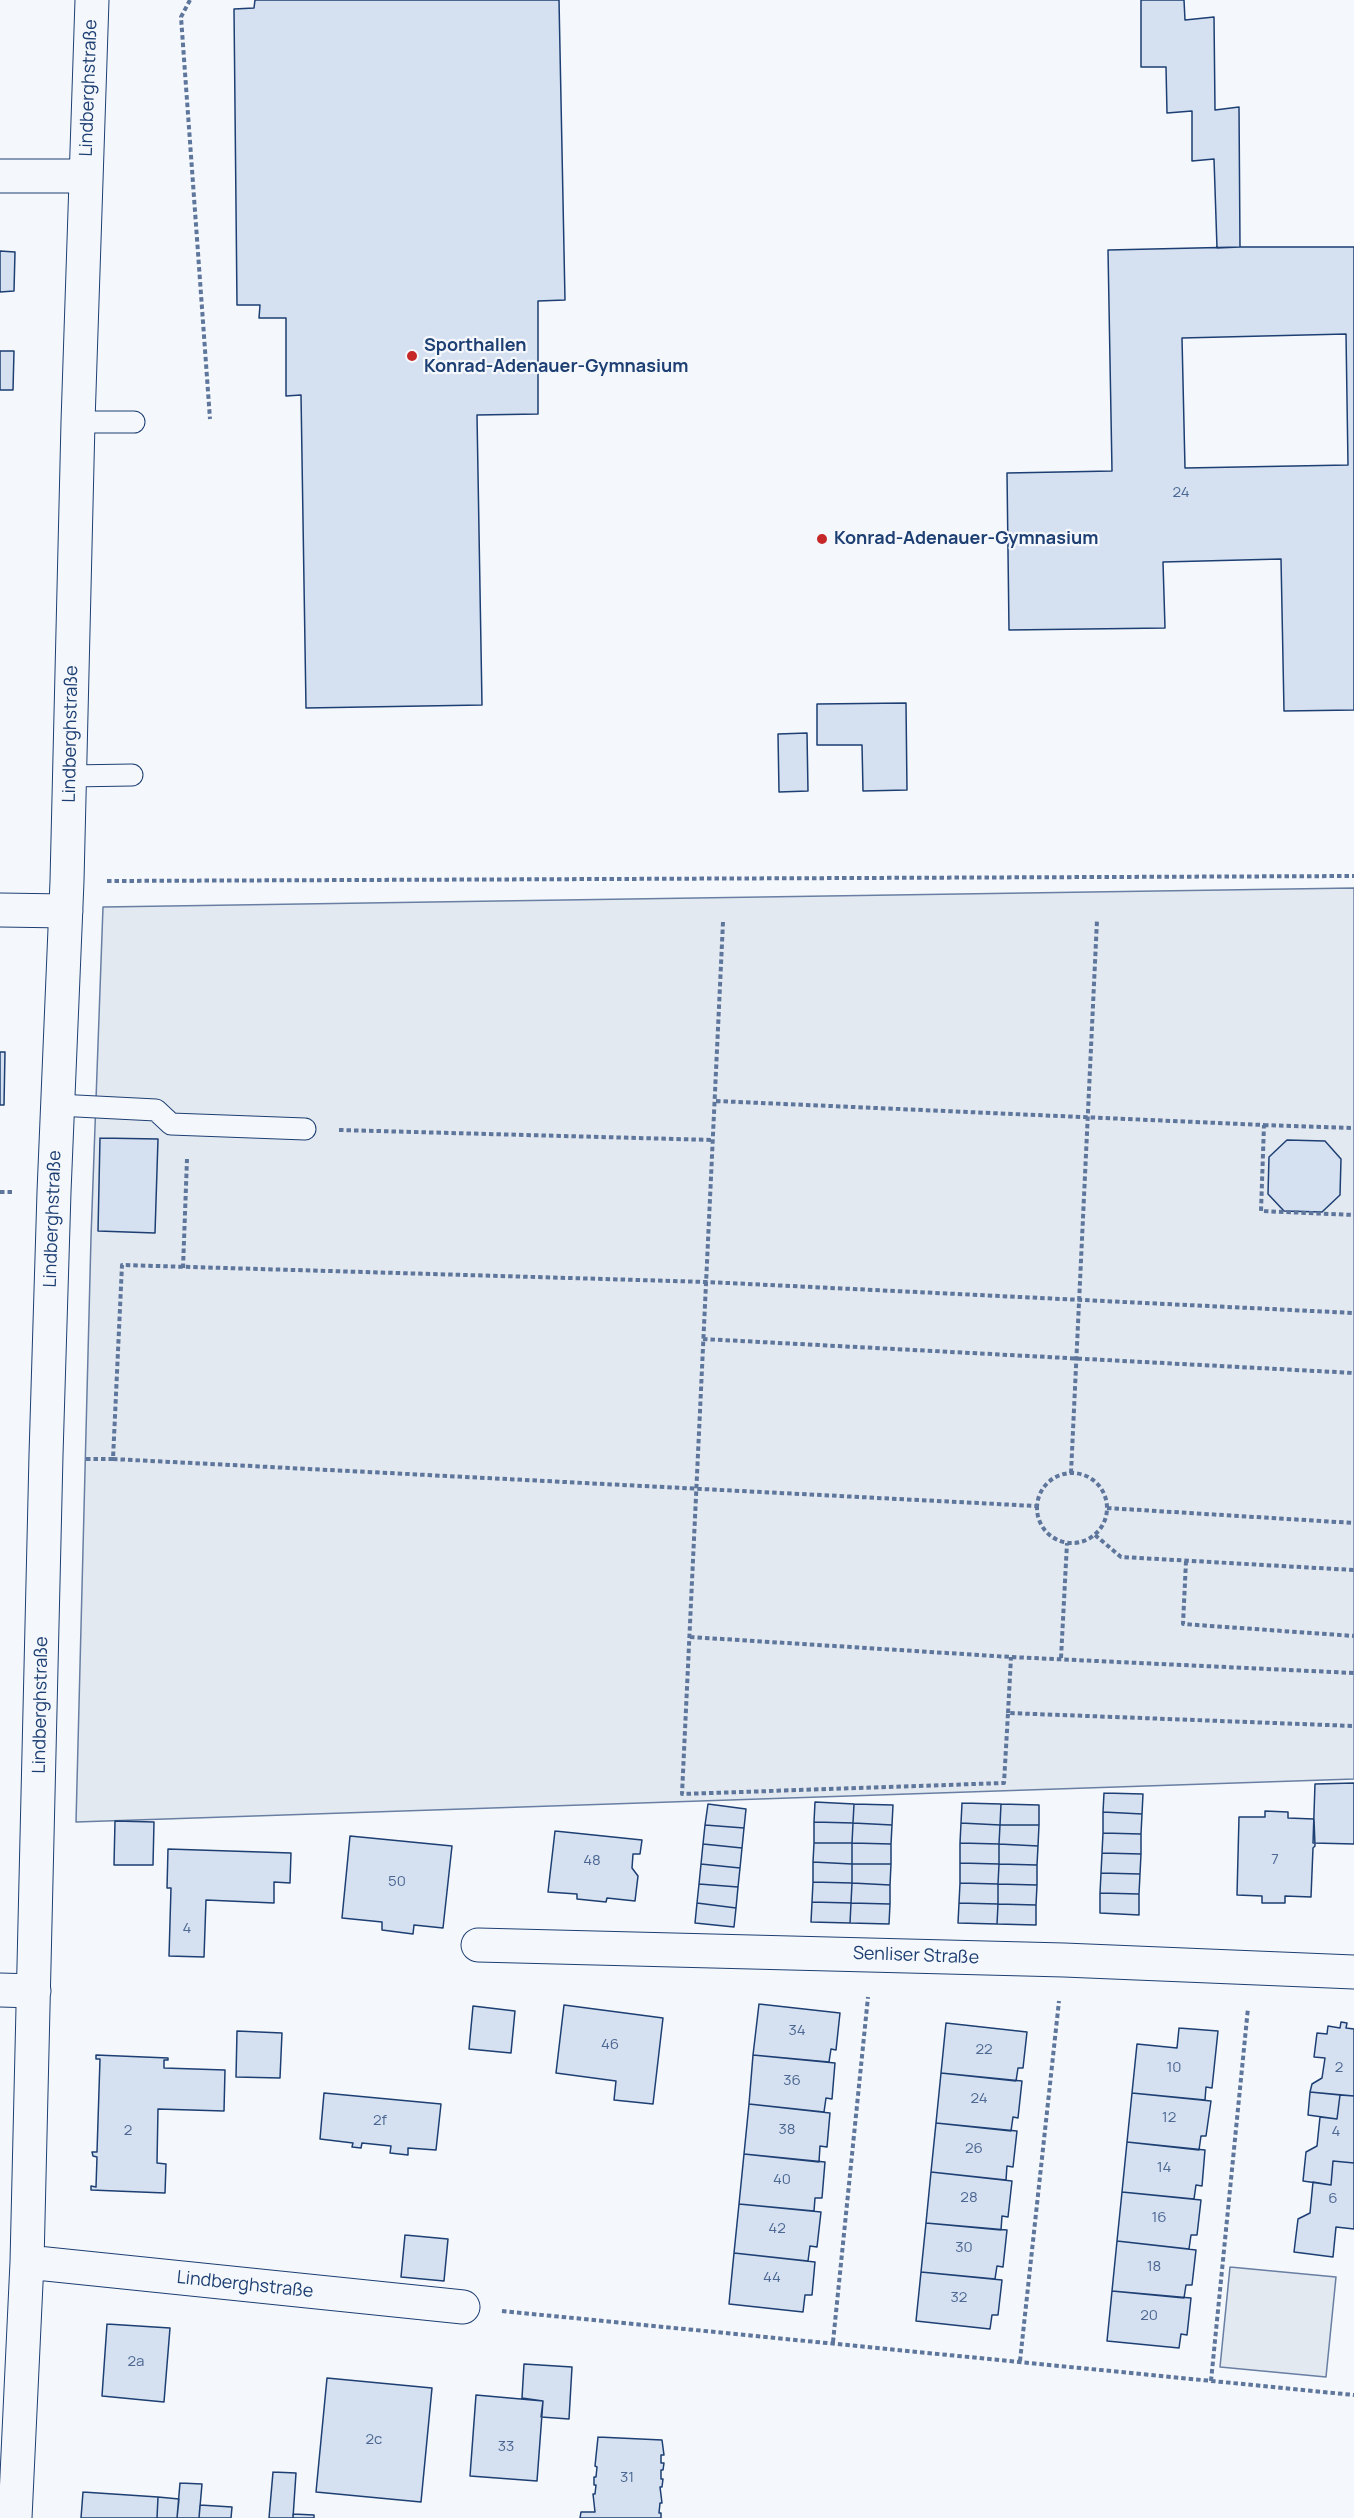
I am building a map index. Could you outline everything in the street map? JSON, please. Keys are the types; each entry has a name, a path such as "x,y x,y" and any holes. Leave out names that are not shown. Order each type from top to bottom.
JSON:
{"street":[{"name":"Lindberghstraße","path":"15,2518 27,2262 46,1455 57,1105 67,896 78,422 92,0"},
{"name":"Lindberghstraße","path":"0,176 86,176"},
{"path":"0,910 67,896"},
{"name":"Senliser Straße","path":"478,1945 1064,1960 1354,1972"},
{"path":"0,1990 34,1991"},
{"name":"Lindberghstraße","path":"27,2262 463,2307"}],"lane":[{"path":"78,422 134,422"},
{"path":"70,776 132,775"},
{"path":"57,1105 156,1110 171,1125 305,1129"}],"path":[{"path":"190,0 181,17 210,419"},
{"path":"67,896 1354,876"},
{"path":"1071,1473 1097,920"},
{"path":"723,922 682,1794 1004,1783 1011,1657"},
{"path":"716,1101 1354,1128"},
{"path":"183,1268 189,1125"},
{"path":"1264,1125 1261,1211 1354,1215"},
{"path":"305,1129 713,1140"},
{"path":"113,1459 122,1265 707,1282 1354,1313"},
{"path":"703,1339 1354,1373"},
{"path":"46,1455 1036,1506"},
{"path":"1071,1473 1090,1478 1097,1483 1103,1491 1107,1508 1106,1518 1095,1535 1077,1544 1057,1540 1041,1526 1036,1506 1040,1493 1048,1482 1058,1475 1071,1473"},
{"path":"1107,1508 1354,1523"},
{"path":"1095,1535 1121,1557 1354,1570"},
{"path":"1061,1658 1067,1543"},
{"path":"1186,1561 1183,1624 1354,1636"},
{"path":"690,1637 1011,1657 1354,1673"},
{"path":"1008,1713 1354,1726"},
{"path":"833,2342 872,1955"},
{"path":"1020,2361 1064,1960"},
{"path":"1211,2380 1253,1967"},
{"path":"463,2307 1354,2395"}],"shaded area":[{"path":"1354,888 1354,1779 76,1822 91,1237 103,907"},
{"path":"1230,2267 1336,2277 1326,2377 1220,2367"}],"building":[{"name":"Sporthallen Konrad-Adenauer-Gymnasium","path":"255,0 559,0 565,300 538,301 538,414 477,415 482,705 306,708 301,395 286,396 286,318 259,318 260,305 237,305 234,9 254,8"},
{"path":"1141,0 1184,0 1185,20 1214,17 1215,110 1239,107 1240,247 1217,248 1214,159 1192,161 1192,111 1167,113 1166,67 1141,67"},
{"path":"1354,247 1354,710 1284,711 1281,559 1163,562 1165,628 1009,630 1007,473 1112,471 1108,250","holes":["1346,334 1348,465 1185,468 1182,338"]},
{"path":"0,251 15,252 14,291 0,292"},
{"path":"0,351 14,351 13,390 0,390"},
{"path":"906,703 907,790 863,791 862,745 817,745 817,704"},
{"path":"807,733 808,791 779,792 778,734"},
{"path":"0,1052 5,1052 4,1105 0,1105"},
{"path":"100,1138 158,1139 155,1233 98,1231"},
{"path":"1287,1140 1325,1141 1341,1159 1340,1195 1322,1212 1284,1211 1268,1194 1269,1157"},
{"path":"1354,1783 1354,1844 1313,1843 1315,1784"},
{"path":"1104,1793 1143,1794 1142,1814 1103,1812"},
{"path":"815,1802 854,1804 853,1823 814,1822"},
{"path":"962,1803 1001,1804 1000,1825 961,1823"},
{"path":"708,1804 746,1809 744,1828 705,1825"},
{"path":"854,1804 893,1805 892,1825 853,1823"},
{"path":"1001,1804 1039,1805 1039,1825 1000,1825"},
{"path":"1265,1811 1288,1812 1288,1818 1314,1819 1315,1846 1313,1848 1311,1897 1285,1896 1285,1903 1262,1903 1262,1896 1237,1895 1239,1817 1265,1817"},
{"path":"1103,1812 1142,1814 1141,1834 1103,1833"},
{"path":"115,1821 154,1822 153,1865 114,1865"},
{"path":"814,1822 853,1823 852,1843 814,1843"},
{"path":"853,1823 892,1825 891,1844 852,1843"},
{"path":"961,1823 1000,1825 999,1844 960,1843"},
{"path":"705,1825 744,1828 742,1848 703,1844"},
{"path":"1000,1825 1039,1825 1038,1846 999,1844"},
{"path":"555,1831 642,1840 640,1854 633,1854 632,1868 638,1876 635,1901 607,1898 606,1902 577,1899 577,1894 548,1892"},
{"path":"1103,1833 1141,1834 1141,1854 1102,1853"},
{"path":"350,1836 452,1846 443,1928 414,1925 413,1934 382,1930 382,1922 342,1918"},
{"path":"814,1843 852,1843 852,1864 813,1862"},
{"path":"852,1843 891,1844 891,1864 852,1864"},
{"path":"960,1843 999,1844 999,1864 960,1863"},
{"path":"703,1844 742,1848 740,1868 701,1864"},
{"path":"999,1844 1038,1846 1037,1865 999,1864"},
{"path":"168,1849 291,1853 290,1883 274,1882 274,1903 206,1900 204,1957 169,1956 171,1888 167,1888"},
{"path":"1102,1853 1141,1854 1140,1874 1101,1873"},
{"path":"813,1862 852,1864 852,1883 813,1882"},
{"path":"960,1863 999,1864 998,1884 960,1883"},
{"path":"701,1864 740,1868 738,1887 699,1884"},
{"path":"852,1864 891,1864 890,1885 852,1883"},
{"path":"999,1864 1037,1865 1037,1885 998,1884"},
{"path":"1101,1873 1140,1874 1139,1894 1100,1893"},
{"path":"813,1882 852,1883 851,1903 812,1902"},
{"path":"852,1883 890,1885 890,1904 851,1903"},
{"path":"960,1883 998,1884 998,1904 959,1903"},
{"path":"699,1884 738,1887 736,1908 697,1903"},
{"path":"998,1884 1037,1885 1036,1905 998,1904"},
{"path":"1100,1893 1139,1894 1139,1915 1100,1913"},
{"path":"812,1902 851,1903 850,1923 811,1922"},
{"path":"697,1903 736,1908 734,1927 695,1923"},
{"path":"851,1903 890,1904 889,1924 850,1923"},
{"path":"959,1903 998,1904 997,1924 958,1923"},
{"path":"998,1904 1036,1905 1036,1925 997,1924"},
{"path":"759,2004 840,2013 836,2050 831,2049 829,2062 753,2055"},
{"path":"564,2005 663,2018 653,2104 614,2100 616,2081 556,2073"},
{"path":"473,2006 515,2011 511,2053 469,2049"},
{"path":"1341,2022 1347,2023 1346,2028 1354,2029 1354,2096 1310,2092 1312,2084 1322,2078 1325,2058 1314,2057 1317,2033 1327,2034 1328,2026 1340,2028"},
{"path":"946,2023 1027,2032 1023,2068 1018,2068 1016,2081 941,2073"},
{"path":"1179,2028 1218,2031 1212,2088 1206,2087 1205,2100 1132,2093 1137,2044 1177,2048"},
{"path":"237,2031 282,2033 280,2078 236,2077"},
{"path":"96,2055 168,2058 164,2060 164,2068 225,2070 224,2111 158,2109 157,2163 166,2164 165,2193 91,2190 91,2186 96,2187 97,2157 93,2156 92,2152 97,2152 100,2059 96,2059"},
{"path":"753,2055 835,2063 832,2099 826,2098 824,2112 749,2104"},
{"path":"941,2073 1022,2081 1018,2118 1013,2117 1011,2131 936,2123"},
{"path":"1310,2092 1340,2095 1337,2119 1308,2115"},
{"path":"324,2093 441,2104 436,2150 408,2148 408,2155 390,2153 391,2146 362,2143 361,2148 352,2147 353,2143 320,2139"},
{"path":"1132,2093 1211,2101 1206,2136 1201,2136 1199,2150 1127,2142"},
{"path":"1340,2095 1354,2096 1354,2163 1333,2161 1331,2185 1303,2181 1306,2152 1317,2146 1320,2117 1337,2119"},
{"path":"749,2104 830,2113 827,2147 820,2146 819,2162 744,2154"},
{"path":"936,2123 1017,2131 1013,2167 1007,2166 1006,2180 931,2172"},
{"path":"1127,2142 1205,2150 1202,2186 1196,2185 1194,2199 1122,2192"},
{"path":"744,2154 825,2162 822,2198 815,2198 814,2211 739,2204"},
{"path":"1333,2161 1354,2163 1354,2229 1336,2227 1333,2257 1294,2252 1298,2219 1310,2213 1313,2182 1331,2185"},
{"path":"931,2172 1012,2181 1008,2217 1002,2216 1001,2230 926,2223"},
{"path":"1122,2192 1201,2200 1197,2235 1191,2235 1189,2249 1117,2241"},
{"path":"739,2204 821,2212 817,2247 810,2246 808,2261 734,2253"},
{"path":"926,2223 1007,2230 1003,2267 997,2266 995,2279 921,2272"},
{"path":"405,2235 448,2239 444,2281 401,2277"},
{"path":"1117,2241 1196,2250 1192,2285 1186,2285 1184,2298 1112,2291"},
{"path":"734,2253 815,2262 812,2295 805,2295 803,2312 729,2304"},
{"path":"921,2272 1002,2280 998,2315 992,2315 990,2329 916,2321"},
{"path":"1112,2291 1191,2298 1187,2335 1181,2334 1179,2348 1107,2341"},
{"path":"107,2324 170,2328 164,2402 102,2396"},
{"path":"524,2364 572,2367 569,2419 541,2417 543,2401 522,2398"},
{"path":"327,2378 432,2388 421,2502 316,2492"},
{"path":"476,2395 543,2401 537,2481 470,2476"},
{"path":"598,2437 662,2440 664,2455 661,2455 661,2463 664,2463 663,2470 661,2470 662,2487 660,2487 662,2503 660,2503 659,2513 661,2513 661,2518 580,2518 581,2512 595,2512 593,2494 595,2494 596,2485 594,2485 594,2477 596,2477 597,2467 595,2466"},
{"path":"273,2472 296,2473 293,2518 269,2518"},
{"path":"180,2483 202,2484 199,2518 177,2518"},
{"path":"83,2492 158,2497 157,2518 81,2518"},
{"path":"158,2497 179,2499 177,2518 157,2518"},
{"path":"200,2505 232,2507 231,2518 199,2518"},
{"path":"293,2514 314,2515 314,2518 293,2518"}],"place":[{"name":"Sporthallen Konrad-Adenauer-Gymnasium","path":"412,356"},
{"name":"Konrad-Adenauer-Gymnasium","path":"822,539"}]}
